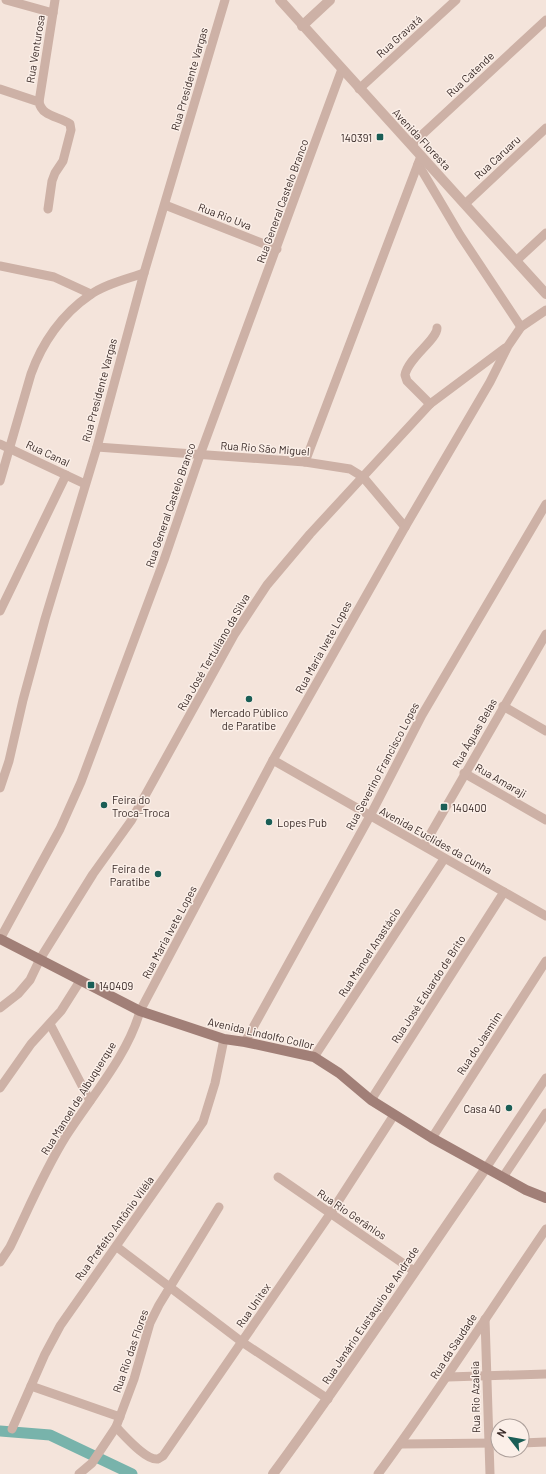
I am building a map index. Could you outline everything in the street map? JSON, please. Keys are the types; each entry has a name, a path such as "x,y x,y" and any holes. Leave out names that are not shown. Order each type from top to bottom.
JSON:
{"main road":[{"name":"Avenida Lindolfo Collor","path":"0,939 140,1011 224,1039 314,1057 339,1073 371,1100 394,1115 503,1178 546,1198"}],"street":[{"path":"6,0 53,13"},
{"name":"Rua Venturosa","path":"39,102 55,0"},
{"name":"Rua Presidente Vargas","path":"0,788 9,761 23,700 45,619 97,446 144,273 225,0"},
{"name":"Avenida Floresta","path":"280,0 411,145 419,160 465,204 546,294"},
{"path":"302,26 330,0"},
{"name":"Rua Gravatá","path":"359,89 456,0"},
{"name":"Rua Catende","path":"411,145 546,20"},
{"name":"Rua General Castelo Branco","path":"0,939 71,807 164,560 200,455 342,69"},
{"path":"0,89 39,102 42,110 68,122 71,127 63,161 54,175 48,209"},
{"name":"Rua Caruaru","path":"465,204 546,128"},
{"path":"419,160 460,235 521,327"},
{"path":"305,462 419,160"},
{"name":"Rua Rio Uva","path":"165,205 277,249"},
{"path":"517,260 546,233"},
{"path":"0,266 54,277 91,294"},
{"path":"0,481 31,374 42,348 67,315 91,294 144,273"},
{"name":"Rua Maria Ivete Lopes","path":"140,1011 273,760 404,527 490,382 508,346 521,327 546,310"},
{"path":"430,404 407,381 404,376 412,360 435,335 437,328"},
{"name":"Rua José Tertuliano da Silva","path":"0,1008 18,994 30,980 40,959 93,874 131,821 250,609 281,567 430,404 508,346"},
{"name":"Rua Canal","path":"0,444 85,484"},
{"name":"Rua Rio São Miguel","path":"97,446 305,462 350,469 363,477 404,527"},
{"path":"0,611 66,474"},
{"name":"Rua Severino Francisco Lopes","path":"245,1042 370,816 422,715 546,504"},
{"name":"Rua Águas Belas","path":"424,845 464,773 545,637"},
{"path":"503,706 546,731"},
{"name":"Avenida Euclides da Cunha","path":"273,760 546,916"},
{"name":"Rua Amaraji","path":"464,773 546,820"},
{"name":"Rua Manoel Anastácio","path":"314,1057 444,859"},
{"name":"Rua José Eduardo de Brito","path":"371,1100 504,892"},
{"name":"Rua do Jasmim","path":"432,1138 546,960"},
{"path":"0,1088 31,1044 50,1024 80,981"},
{"name":"Rua Manoel de Albuquerque","path":"0,1262 10,1247 65,1137 124,1049 140,1011"},
{"path":"50,1024 90,1101"},
{"name":"Rua Prefeito Antônio Viléla","path":"12,1429 45,1354 60,1326 117,1247 203,1122 215,1083 224,1039"},
{"path":"486,1168 546,1078"},
{"path":"503,1178 546,1112"},
{"name":"Rua Unitex","path":"116,1427 151,1459 158,1460 163,1456 330,1214 394,1115"},
{"name":"Rua Jenário Eustaquio de Andrade","path":"273,1474 328,1399 414,1271 486,1168"},
{"name":"Rua Rio Gerânios","path":"278,1177 414,1271"},
{"name":"Rua Rio das Flores","path":"79,1474 92,1464 116,1427 134,1379 150,1323 169,1288 219,1207"},
{"name":"Rua da Saudade","path":"378,1474 448,1377 546,1229"},
{"path":"117,1247 242,1342 328,1399"},
{"name":"Rua Rio Azaleia","path":"485,1319 490,1474"},
{"path":"448,1377 488,1377 546,1374"},
{"path":"31,1386 120,1417"},
{"path":"530,1442 546,1442"},
{"path":"401,1444 488,1443"}],"waterway":[{"path":"0,1431 50,1435 132,1474"}],"place":[{"name":"140391","path":"380,137"},
{"name":"Mercado Público de Paratibe","path":"249,699"},
{"name":"Feira do Troca-Troca","path":"104,805"},
{"name":"140400","path":"444,807"},
{"name":"Lopes Pub","path":"269,822"},
{"name":"Feira de Paratibe","path":"158,874"},
{"name":"140409","path":"91,985"},
{"name":"Casa 40","path":"509,1108"}]}
